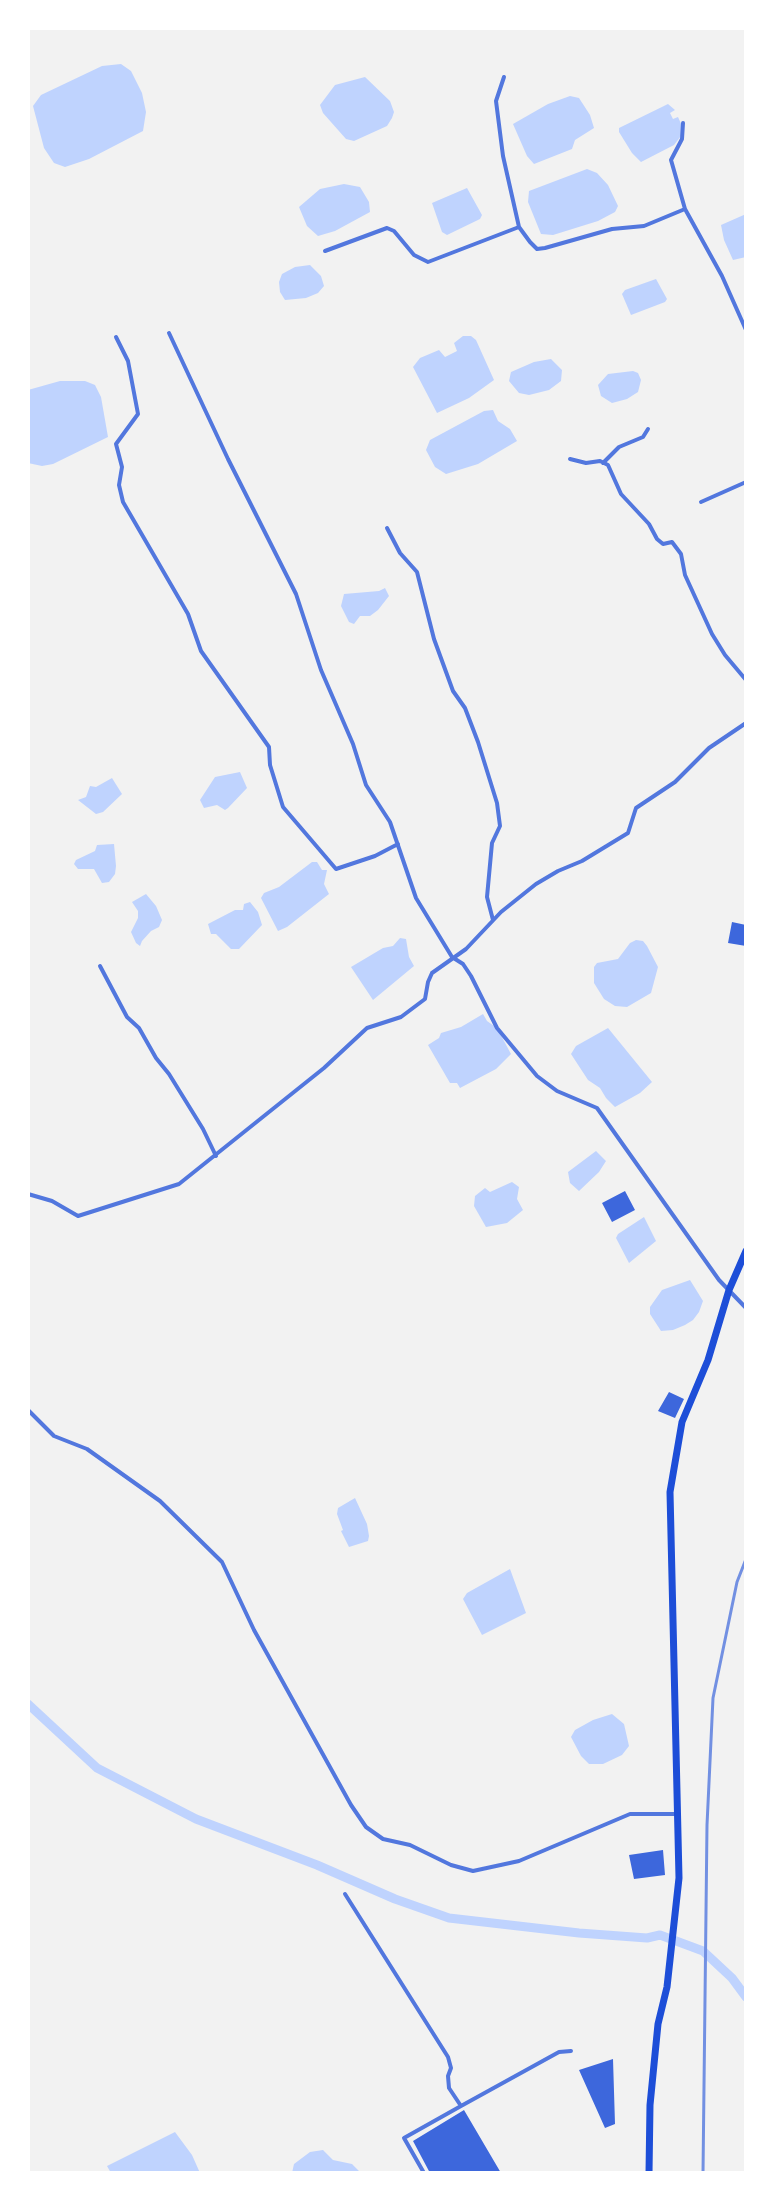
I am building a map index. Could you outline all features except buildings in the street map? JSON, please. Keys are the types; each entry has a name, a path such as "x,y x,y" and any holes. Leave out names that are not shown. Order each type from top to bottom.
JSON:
{"highway":[{"path":"649,2173 651,2092 658,2024 667,1987 677,1903 679,1814 670,1492 682,1422 708,1360 729,1290 746,1251"}],"street":[{"path":"504,77 496,101 507,179 519,227 537,249 612,229 644,226 685,209"},
{"path":"683,123 682,139 671,160 685,209 722,276 746,330"},
{"path":"325,251 387,228 394,231 414,255 428,262 519,227"},
{"path":"169,333 296,594 321,670 353,744 366,785 390,822 416,898 452,957 463,964 471,976 492,1021 537,1076 557,1091 597,1108 719,1280 746,1308"},
{"path":"116,337 128,361 138,414 116,444 122,467 119,485 123,502 188,614 201,651 269,747 270,765 283,807 336,869 375,856 398,844"},
{"path":"603,463 619,447 643,437 648,429"},
{"path":"570,459 608,465 621,494 642,515 657,539 663,544 672,542 681,554 685,575 712,634 746,680"},
{"path":"701,502 746,482"},
{"path":"387,528 400,553 417,572 434,639 453,691 465,708 497,803 500,826 492,843 487,897 493,920"},
{"path":"28,1194 52,1201 78,1216 179,1184 324,1068 367,1028 401,1017 425,999 432,973 466,949 493,920 536,884 628,833 636,808 675,782 709,748 746,723"},
{"path":"100,966 127,1017 139,1028 169,1074 216,1156"},
{"path":"28,1410 54,1436 87,1449 160,1501 222,1562 254,1630 351,1805 366,1827 383,1839 410,1845 451,1865 473,1871 519,1861 630,1814 679,1814"},
{"path":"345,1894 448,2057 451,2068 449,2088 461,2106"},
{"path":"424,2173 404,2138 559,2052 571,2051"}],"water":[{"path":"121,64 131,71 142,93 146,112 143,131 89,159 65,167 54,163 44,148 33,106 41,95 102,66"},
{"path":"365,77 390,101 394,112 387,126 354,141 346,139 323,113 320,105 335,85"},
{"path":"570,96 579,98 594,128 575,140 572,149 534,164 527,156 513,124 548,104"},
{"path":"668,104 675,110 670,113 673,119 678,117 682,126 681,136 674,145 641,162 632,153 619,128"},
{"path":"587,169 597,173 608,185 618,206 615,212 598,221 553,235 541,234 528,202 529,191"},
{"path":"344,184 360,187 369,202 370,212 335,231 318,236 307,226 299,207 320,189"},
{"path":"467,188 482,215 480,219 447,235 442,232 432,203"},
{"path":"746,214 746,257 733,260 721,225"},
{"path":"310,265 321,276 324,286 318,293 306,298 285,300 280,292 282,274 295,267"},
{"path":"656,279 667,299 665,302 631,315 622,294 625,290"},
{"path":"463,336 476,340 494,380 469,398 437,413 413,367 420,358 439,350 445,357 457,351 454,343"},
{"path":"551,359 562,370 561,381 549,390 529,395 519,393 509,381 511,372 534,362"},
{"path":"638,373 641,380 638,392 612,403 601,396 598,385 608,374"},
{"path":"60,381 85,381 95,385 101,397 108,437 53,464 42,466 28,463 28,390"},
{"path":"493,410 498,421 510,429 517,441 478,464 446,474 435,467 426,450 430,440 484,411"},
{"path":"385,588 389,596 378,610 370,616 360,616 354,624 349,622 341,606 344,594"},
{"path":"240,772 247,788 228,808 225,810 217,805 204,808 200,800 215,777"},
{"path":"112,778 122,794 103,812 96,814 78,800 86,797 90,786 96,787"},
{"path":"114,844 115,874 109,882 102,883 94,869 78,869 74,864 95,851 97,845"},
{"path":"312,862 327,870 324,884 329,894 278,931 261,898"},
{"path":"146,894 162,920 140,946 131,932 138,918 138,911 132,902"},
{"path":"250,902 258,912 262,925 239,949 231,949 216,934 211,934 208,924 235,910 243,910 244,904"},
{"path":"400,938 406,939 414,966 373,1000 351,967 383,948 393,946"},
{"path":"636,940 643,941 658,967 651,993 627,1007 615,1006 604,999 594,983 594,967 597,963 618,959"},
{"path":"483,1014 497,1028 511,1054 496,1069 460,1088 457,1083 450,1083 428,1045 441,1033 461,1027"},
{"path":"608,1028 652,1082 615,1107 600,1088 588,1080 571,1054 576,1046"},
{"path":"596,1151 606,1161 579,1191 570,1183 568,1172"},
{"path":"512,1182 519,1187 517,1199 523,1210 507,1223 486,1227 474,1206 475,1196 485,1188 490,1192"},
{"path":"644,1217 656,1241 629,1263 616,1238"},
{"path":"690,1280 703,1301 699,1312 685,1325 661,1331 650,1314 650,1307 662,1290"},
{"path":"355,1498 369,1536 368,1541 349,1547 337,1514 338,1508"},
{"path":"510,1569 526,1613 482,1635 463,1599 467,1593"},
{"path":"612,1714 624,1724 629,1746 622,1755 603,1764 589,1764 571,1737 575,1730"},
{"path":"175,2132 192,2155 200,2173 111,2173 107,2166"},
{"path":"323,2150 333,2160 352,2164 361,2173 292,2173 294,2164 310,2152"}],"waterway":[{"path":"28,1704 97,1768 196,1819 449,1918 579,1933 647,1938 660,1935 703,1951 732,1978 746,1997"}],"railway":[{"path":"703,2173 707,1825 713,1698 737,1582 746,1559"}]}
